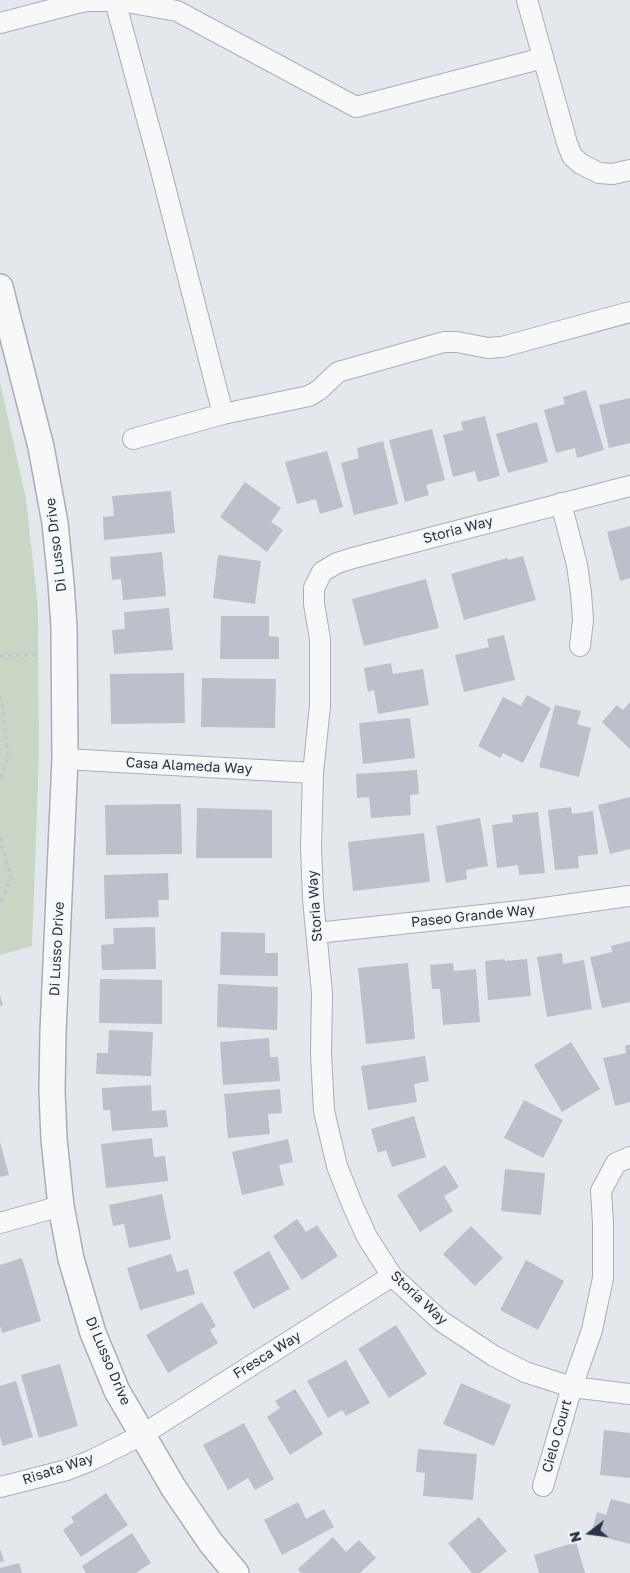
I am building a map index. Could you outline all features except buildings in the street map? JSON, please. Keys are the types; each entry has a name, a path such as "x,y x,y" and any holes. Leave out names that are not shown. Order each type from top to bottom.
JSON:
{"street":[{"path":"0,23 89,1 115,0 177,11 356,107 543,58"},
{"path":"115,0 223,414"},
{"path":"526,0 572,156 581,164 599,172 613,174 630,170"},
{"name":"Di Lusso Drive","path":"0,288 41,447 55,523 62,583 65,759 52,1091 54,1139 61,1206 71,1259 93,1333 117,1390 173,1487 211,1543 236,1573"},
{"path":"132,439 223,414 308,396 319,390 338,372 444,342 457,342 488,348 502,347 630,312"},
{"name":"Storia Way","path":"630,486 561,502 353,558 337,563 322,572 314,588 320,648 320,706 313,773 311,847 313,899 322,993 321,1054 324,1111 337,1166 367,1236 392,1276 441,1321 494,1356 525,1372 572,1387 630,1394"},
{"path":"561,502 577,565 581,593 583,620 580,646"},
{"name":"Casa Alameda Way","path":"65,759 313,773"},
{"name":"Paseo Grande Way","path":"317,933 529,910 630,896"},
{"name":"Cielo Court","path":"543,1486 572,1387 592,1330 603,1278 601,1192 616,1163 630,1157"},
{"path":"0,1223 61,1206"},
{"name":"Fresca Way","path":"142,1435 392,1276"},
{"name":"Risata Way","path":"0,1486 67,1470 90,1461 142,1435"}],"path":[{"path":"0,656 38,655"},
{"path":"0,696 8,758 0,779"},
{"path":"0,837 11,878 0,905"}],"green space":[{"path":"0,382 26,499 38,607 39,756 32,946 0,955"}]}
